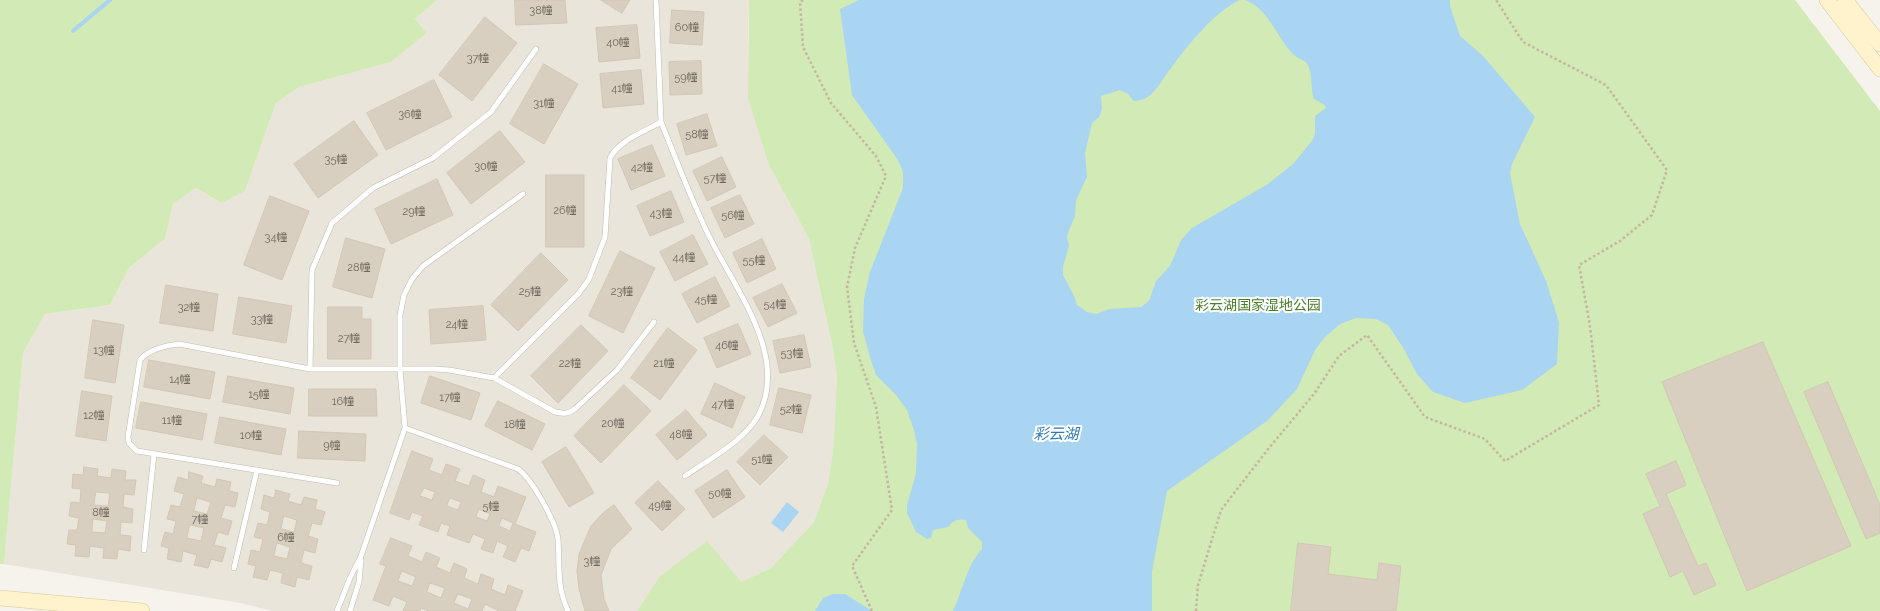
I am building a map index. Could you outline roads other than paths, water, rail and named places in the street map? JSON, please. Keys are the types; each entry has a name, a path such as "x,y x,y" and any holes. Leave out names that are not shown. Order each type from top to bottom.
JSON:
{"main road":[{"path":"1827,0 1880,69"},
{"path":"1845,0 1880,44"},
{"path":"0,598 142,611"}],"lane":[{"path":"656,0 661,122 706,230 759,332 768,374 764,400 752,426 743,435 685,476"},
{"path":"310,369 312,270 332,222 373,188 433,158 491,112 536,49"},
{"path":"494,378 579,293 589,279 605,237 610,158 614,151 622,144 661,122"},
{"path":"337,611 361,556 405,428 400,370 400,316 404,295 412,279 423,266 523,194"},
{"path":"337,483 137,451 128,437 140,360 148,353 172,344 186,344 310,369 449,370 494,378 555,412 563,414 570,413 617,370 654,322"},
{"path":"405,428 518,469 525,474 531,481 558,537 559,586 568,611"},
{"path":"144,550 154,454"},
{"path":"234,568 257,470"},
{"path":"350,611 358,582 361,556"}],"water":[{"name":"彩云湖","path":"859,0 1240,0 1221,12 1202,30 1155,90 1147,97 1134,101 1128,94 1120,90 1101,96 1102,109 1099,117 1092,123 1085,153 1087,177 1076,200 1075,216 1067,238 1069,246 1063,266 1063,275 1077,305 1087,312 1096,314 1110,309 1141,307 1149,301 1156,281 1170,266 1181,240 1192,228 1268,184 1293,164 1312,141 1315,134 1315,116 1326,108 1325,105 1314,99 1308,65 1287,47 1266,16 1253,4 1245,0 1450,0 1450,6 1460,36 1483,56 1535,117 1512,164 1510,173 1520,224 1546,281 1559,322 1557,364 1522,390 1465,403 1433,392 1417,374 1404,349 1388,325 1376,319 1356,318 1340,324 1325,337 1315,350 1297,389 1267,421 1167,491 1152,571 1152,611 953,611 968,571 982,549 982,542 968,528 966,520 963,519 955,520 948,527 933,530 931,538 927,539 916,532 907,513 907,506 916,473 917,444 914,430 907,410 896,395 876,375 863,331 864,299 870,272 903,188 903,172 898,160 852,95 840,9"},
{"path":"787,502 799,512 783,532 771,523"},
{"path":"833,594 845,594 872,611 815,611 823,598"}],"waterway":[{"path":"73,31 110,0"}],"park label":[{"name":"彩云湖国家湿地公园","path":"1258,306"}]}
